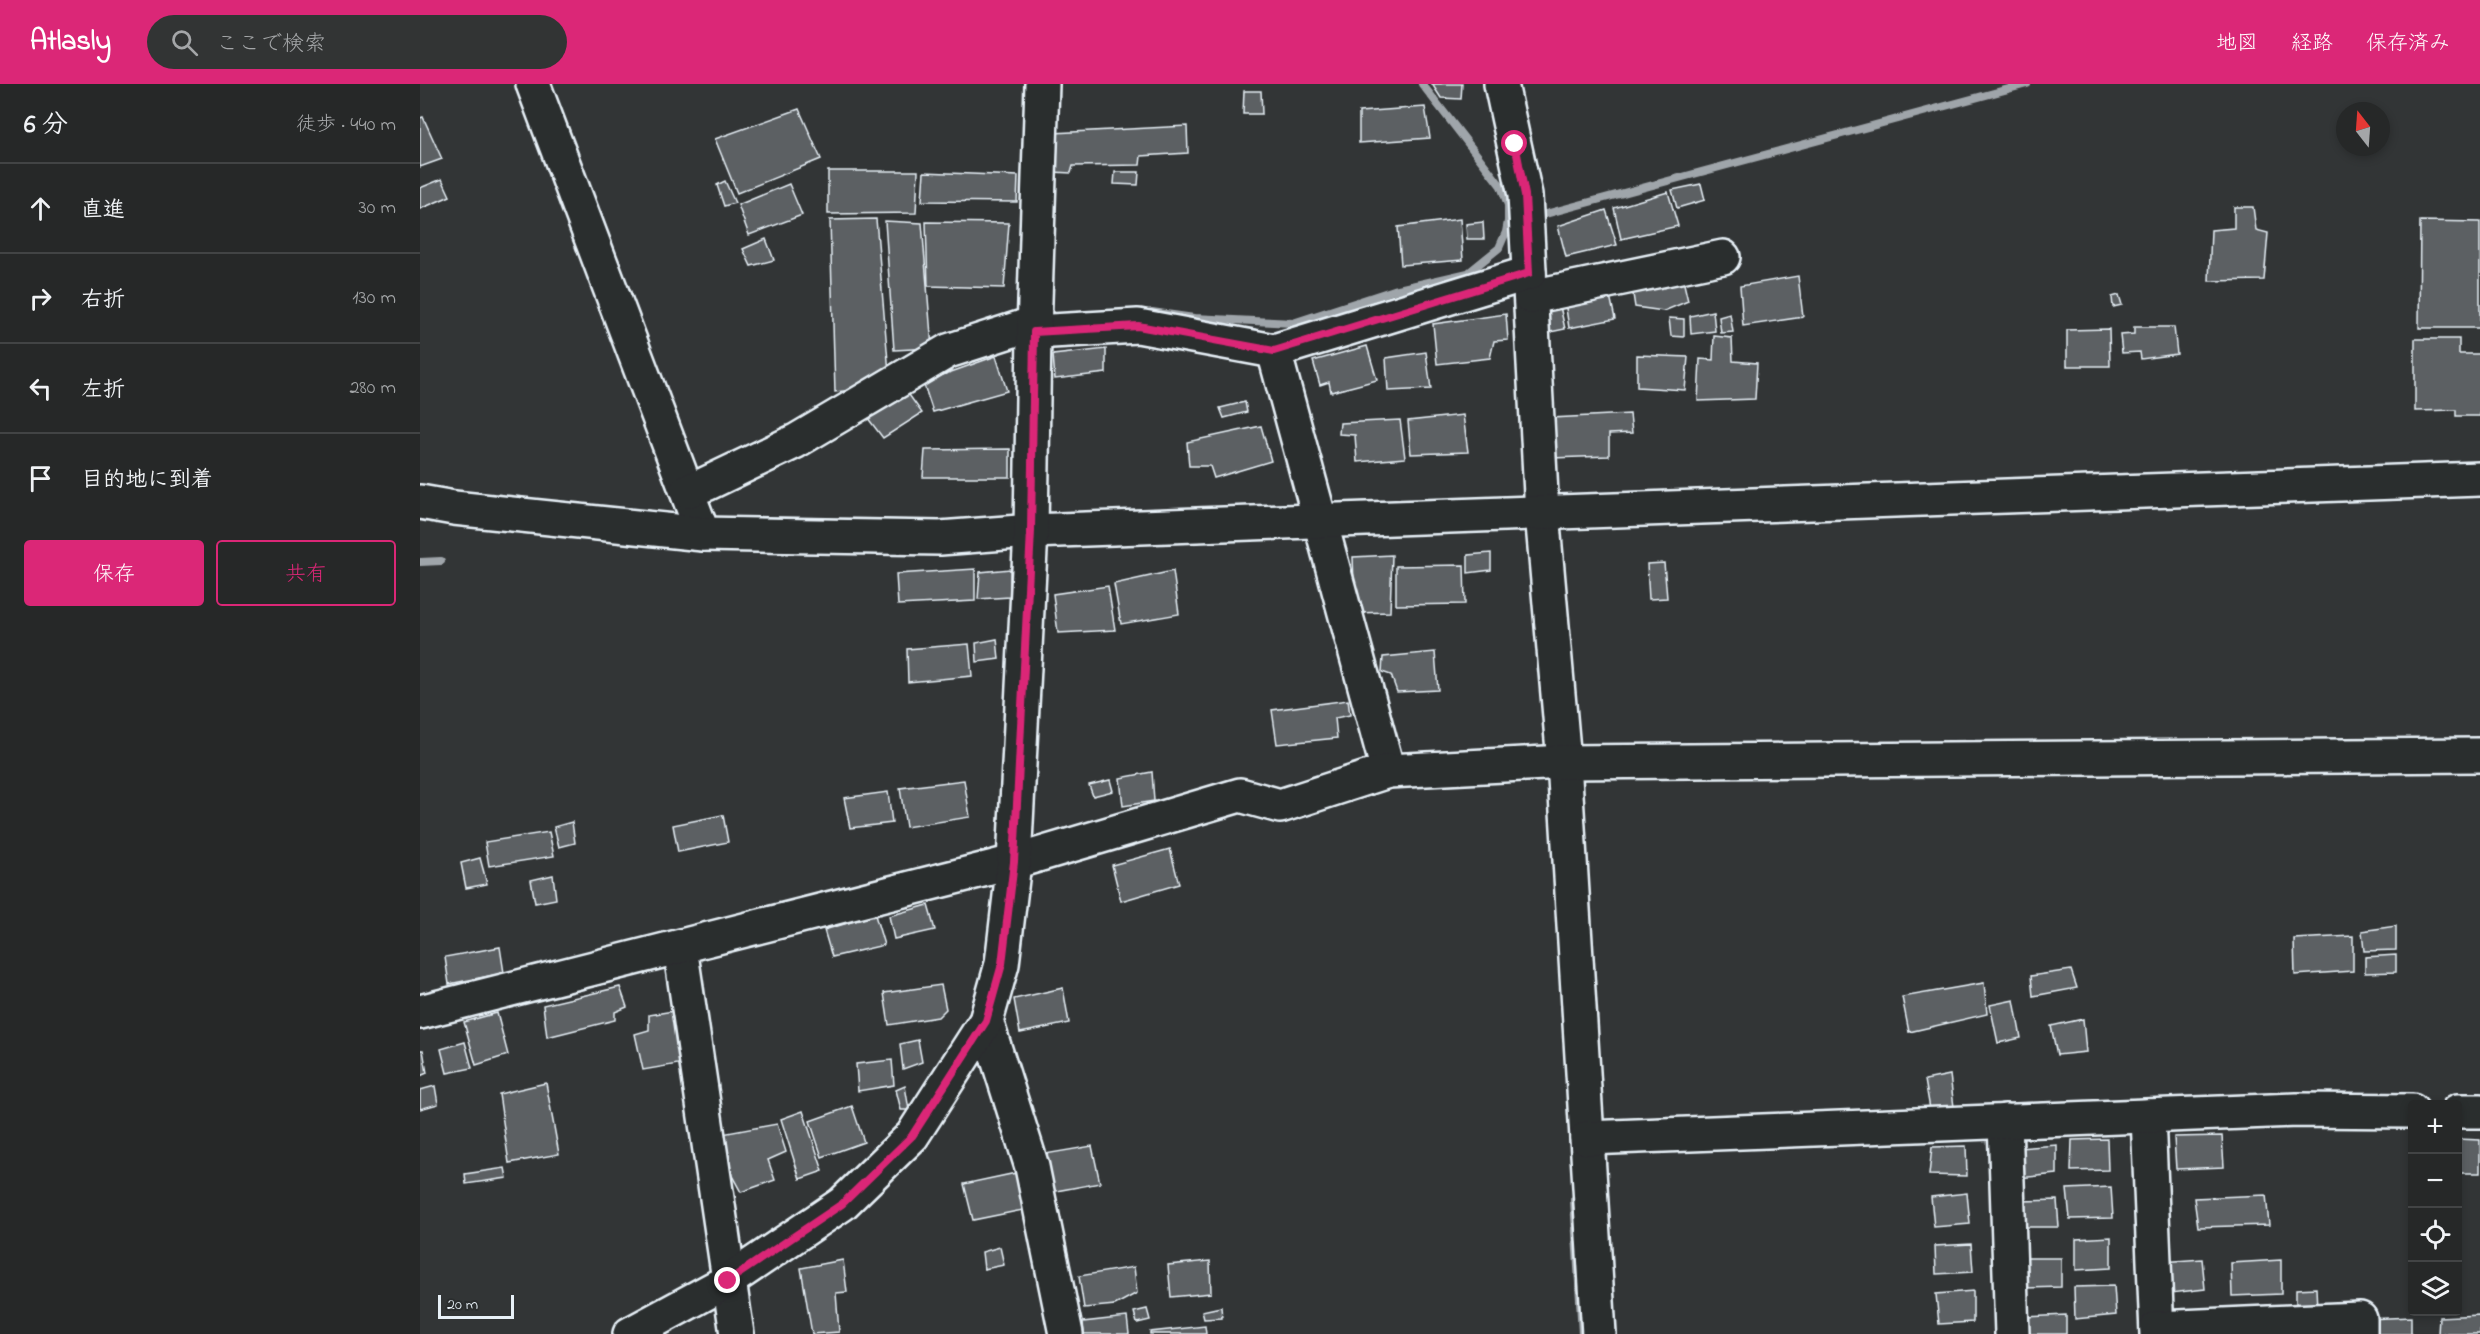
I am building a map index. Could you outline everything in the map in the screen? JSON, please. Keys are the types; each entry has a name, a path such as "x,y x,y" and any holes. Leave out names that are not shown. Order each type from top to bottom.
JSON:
{"street":[{"path":"533,84 696,488 703,534"},
{"path":"630,1334 728,1281 842,1204 912,1136 986,1021 1002,964 1014,862 1031,531 1034,328 1042,84"},
{"path":"1502,84 1525,195 1542,513 1564,762 1599,1334"},
{"path":"696,488 795,441 948,351 1034,328 1138,326 1274,351 1530,285 1723,257"},
{"path":"1274,351 1388,771"},
{"path":"420,502 454,508 703,534 940,538 1031,531 2480,479"},
{"path":"420,1012 1014,862 1240,795 1280,806 1388,771 1564,762 2480,755"},
{"path":"680,947 737,1334"},
{"path":"986,1021 1032,1167 1066,1334"},
{"path":"1587,1138 2297,1110 2408,1111"},
{"path":"2462,1111 2480,1111"},
{"path":"2148,1116 2157,1331 2360,1318 2360,1334"},
{"path":"2005,1121 2012,1334"}],"building":[{"path":"1432,84 1462,84 1461,99 1441,98"},
{"path":"1244,91 1261,91 1262,114 1243,114"},
{"path":"1425,107 1430,138 1359,143 1359,112"},
{"path":"799,109 821,159 737,193 715,139"},
{"path":"423,117 442,159 420,167 420,118"},
{"path":"1187,126 1188,153 1141,156 1140,165 1073,166 1071,173 1053,172 1053,133"},
{"path":"828,171 918,171 916,213 828,214"},
{"path":"924,172 1018,176 1017,202 922,201"},
{"path":"1115,172 1139,172 1138,185 1114,184"},
{"path":"442,179 450,196 420,209 420,188"},
{"path":"725,181 735,203 724,206 717,185"},
{"path":"789,184 802,215 749,235 738,205"},
{"path":"1701,184 1705,200 1677,208 1672,190"},
{"path":"1668,192 1678,226 1621,239 1614,208"},
{"path":"2234,207 2253,207 2256,230 2268,233 2264,280 2209,281 2211,230 2234,228"},
{"path":"1606,210 1617,245 1566,257 1558,226"},
{"path":"876,219 889,373 853,390 835,392 830,220"},
{"path":"1460,219 1463,260 1401,265 1398,227"},
{"path":"885,221 922,223 932,348 894,350"},
{"path":"2420,221 2480,222 2480,328 2419,328"},
{"path":"926,222 1009,223 1004,288 928,286"},
{"path":"1483,222 1484,239 1467,239 1466,224"},
{"path":"766,239 774,260 751,266 743,249"},
{"path":"1681,271 1688,301 1664,311 1635,307 1631,281"},
{"path":"1798,276 1803,317 1743,326 1740,286"},
{"path":"1608,286 1615,319 1569,328 1564,295"},
{"path":"2119,295 2122,305 2113,307 2112,297"},
{"path":"1558,297 1565,329 1545,333 1544,300"},
{"path":"1713,311 1715,331 1691,334 1690,316"},
{"path":"1506,314 1508,340 1494,341 1490,358 1437,364 1433,324"},
{"path":"1730,314 1733,332 1721,333 1719,317"},
{"path":"1669,318 1684,319 1684,337 1671,336"},
{"path":"2134,327 2174,327 2177,354 2141,359 2140,352 2122,353 2120,335 2134,334"},
{"path":"2109,329 2110,366 2067,366 2067,330"},
{"path":"1714,336 1732,338 1733,361 1757,363 1755,399 1698,401 1700,359 1713,360"},
{"path":"2415,339 2459,339 2459,354 2480,354 2480,416 2456,416 2456,410 2415,411"},
{"path":"1367,346 1377,380 1331,392 1329,382 1320,385 1313,361"},
{"path":"1106,349 1106,373 1055,379 1053,355"},
{"path":"1426,352 1431,389 1388,391 1386,358"},
{"path":"1637,355 1688,357 1685,390 1637,387"},
{"path":"996,356 1007,391 933,412 923,382"},
{"path":"907,392 922,413 883,438 867,417"},
{"path":"1245,402 1247,412 1224,418 1220,408"},
{"path":"1630,414 1632,433 1609,434 1609,456 1551,458 1551,418"},
{"path":"1463,415 1468,452 1411,454 1408,421"},
{"path":"1400,420 1405,458 1357,462 1355,435 1339,434 1340,423"},
{"path":"1261,426 1271,461 1214,478 1210,466 1189,466 1187,442"},
{"path":"1010,449 1010,477 923,477 925,450"},
{"path":"1491,553 1491,570 1468,573 1468,555"},
{"path":"1392,555 1390,612 1355,613 1353,557"},
{"path":"1664,563 1667,598 1649,599 1647,564"},
{"path":"1464,565 1465,604 1396,605 1396,566"},
{"path":"975,569 975,601 898,605 896,574"},
{"path":"1010,569 1010,597 978,599 980,572"},
{"path":"1173,571 1179,614 1121,624 1114,584"},
{"path":"1108,586 1115,630 1058,633 1053,594"},
{"path":"997,639 999,659 977,662 976,643"},
{"path":"969,644 972,676 908,682 907,649"},
{"path":"1435,652 1438,690 1397,692 1391,675 1382,672 1383,657"},
{"path":"1348,700 1350,715 1335,718 1337,738 1277,744 1272,710"},
{"path":"1152,772 1154,801 1123,806 1120,778"},
{"path":"964,780 970,817 906,827 900,788"},
{"path":"1110,780 1113,791 1093,796 1089,785"},
{"path":"888,792 892,823 850,828 844,798"},
{"path":"723,815 728,842 678,852 673,825"},
{"path":"572,822 575,843 559,847 554,827"},
{"path":"549,832 554,856 489,866 485,842"},
{"path":"1170,849 1179,884 1121,901 1112,865"},
{"path":"480,858 487,884 466,888 461,863"},
{"path":"553,875 556,899 535,903 531,880"},
{"path":"928,905 935,930 894,939 889,916"},
{"path":"875,915 884,945 832,957 824,930"},
{"path":"2396,926 2396,950 2364,951 2362,931"},
{"path":"2353,936 2353,971 2295,975 2294,939"},
{"path":"500,947 504,973 449,984 445,957"},
{"path":"2396,955 2396,972 2365,973 2365,957"},
{"path":"2071,970 2077,988 2033,996 2031,976"},
{"path":"1984,983 1987,1014 1909,1032 1902,997"},
{"path":"941,985 946,1009 938,1017 889,1025 884,993"},
{"path":"620,987 627,1007 615,1012 615,1020 547,1037 543,1005"},
{"path":"1063,988 1069,1023 1020,1033 1014,999"},
{"path":"2014,1000 2021,1038 1998,1043 1990,1005"},
{"path":"673,1011 684,1063 643,1070 635,1034 649,1030 649,1015"},
{"path":"497,1013 508,1055 476,1065 464,1022"},
{"path":"2083,1019 2086,1052 2057,1055 2051,1026"},
{"path":"918,1040 922,1062 903,1069 900,1044"},
{"path":"465,1042 472,1068 447,1073 441,1049"},
{"path":"420,1050 423,1050 427,1073 420,1076"},
{"path":"892,1060 894,1085 858,1091 856,1064"},
{"path":"1950,1075 1954,1107 1930,1109 1925,1080"},
{"path":"546,1083 559,1154 509,1163 499,1094"},
{"path":"435,1086 438,1104 420,1109 420,1090"},
{"path":"905,1086 909,1110 901,1110 896,1090"},
{"path":"852,1106 864,1142 822,1157 810,1121"},
{"path":"803,1111 823,1171 800,1179 781,1119"},
{"path":"777,1124 786,1152 768,1160 775,1180 741,1192 723,1159 722,1134"},
{"path":"2222,1136 2224,1167 2176,1169 2174,1137"},
{"path":"2107,1139 2108,1170 2071,1171 2072,1140"},
{"path":"2462,1139 2480,1140 2480,1173 2462,1173"},
{"path":"2057,1145 2057,1174 2019,1178 2020,1148"},
{"path":"1092,1146 1100,1183 1045,1193 1039,1155"},
{"path":"1966,1146 1967,1176 1929,1175 1932,1147"},
{"path":"505,1168 507,1178 466,1184 465,1174"},
{"path":"1021,1172 1028,1209 973,1220 964,1184"},
{"path":"2111,1187 2113,1218 2070,1219 2067,1189"},
{"path":"1967,1193 1970,1224 1934,1227 1931,1197"},
{"path":"2266,1195 2269,1225 2198,1227 2194,1198"},
{"path":"2057,1200 2059,1227 2022,1227 2021,1201"},
{"path":"2111,1237 2111,1268 2076,1270 2076,1239"},
{"path":"1971,1244 1973,1272 1936,1274 1935,1246"},
{"path":"1000,1247 1004,1265 984,1269 982,1252"},
{"path":"2025,1258 2061,1258 2061,1287 2027,1288"},
{"path":"2202,1259 2205,1289 2162,1294 2162,1262"},
{"path":"843,1260 847,1292 836,1293 839,1332 812,1334 801,1268"},
{"path":"2281,1260 2281,1294 2232,1296 2231,1263"},
{"path":"1210,1261 1211,1293 1171,1297 1168,1265"},
{"path":"1134,1267 1137,1293 1115,1305 1084,1308 1079,1276"},
{"path":"2114,1286 2116,1315 2075,1319 2074,1287"},
{"path":"2316,1288 2317,1309 2296,1309 2296,1289"},
{"path":"1973,1291 1973,1322 1939,1324 1936,1294"},
{"path":"1221,1307 1222,1318 1204,1319 1202,1311"},
{"path":"1147,1309 1150,1320 1137,1323 1134,1312"},
{"path":"2066,1315 2066,1334 2026,1334 2024,1317"},
{"path":"2480,1315 2480,1334 2438,1334 2439,1317"},
{"path":"1127,1317 1129,1334 1084,1334 1083,1322"},
{"path":"2411,1317 2411,1334 2368,1334 2367,1319"},
{"path":"1205,1326 1206,1334 1150,1334 1150,1332"}],"waterway":[{"path":"1422,84 1501,186 1508,205 1508,221"},
{"path":"1538,216 2027,84"},
{"path":"1152,312 1194,318 1293,323 1394,290 1468,273 1499,248 1508,221 1518,221"},
{"path":"420,562 441,561"},
{"path":"1574,1200 1582,1334"}],"route":[{"path":"728,1281 842,1204 912,1136 986,1021 1002,964 1014,862 1020,705 1031,531 1034,332 1138,326 1274,351 1529,273 1525,195 1515,144"}]}
